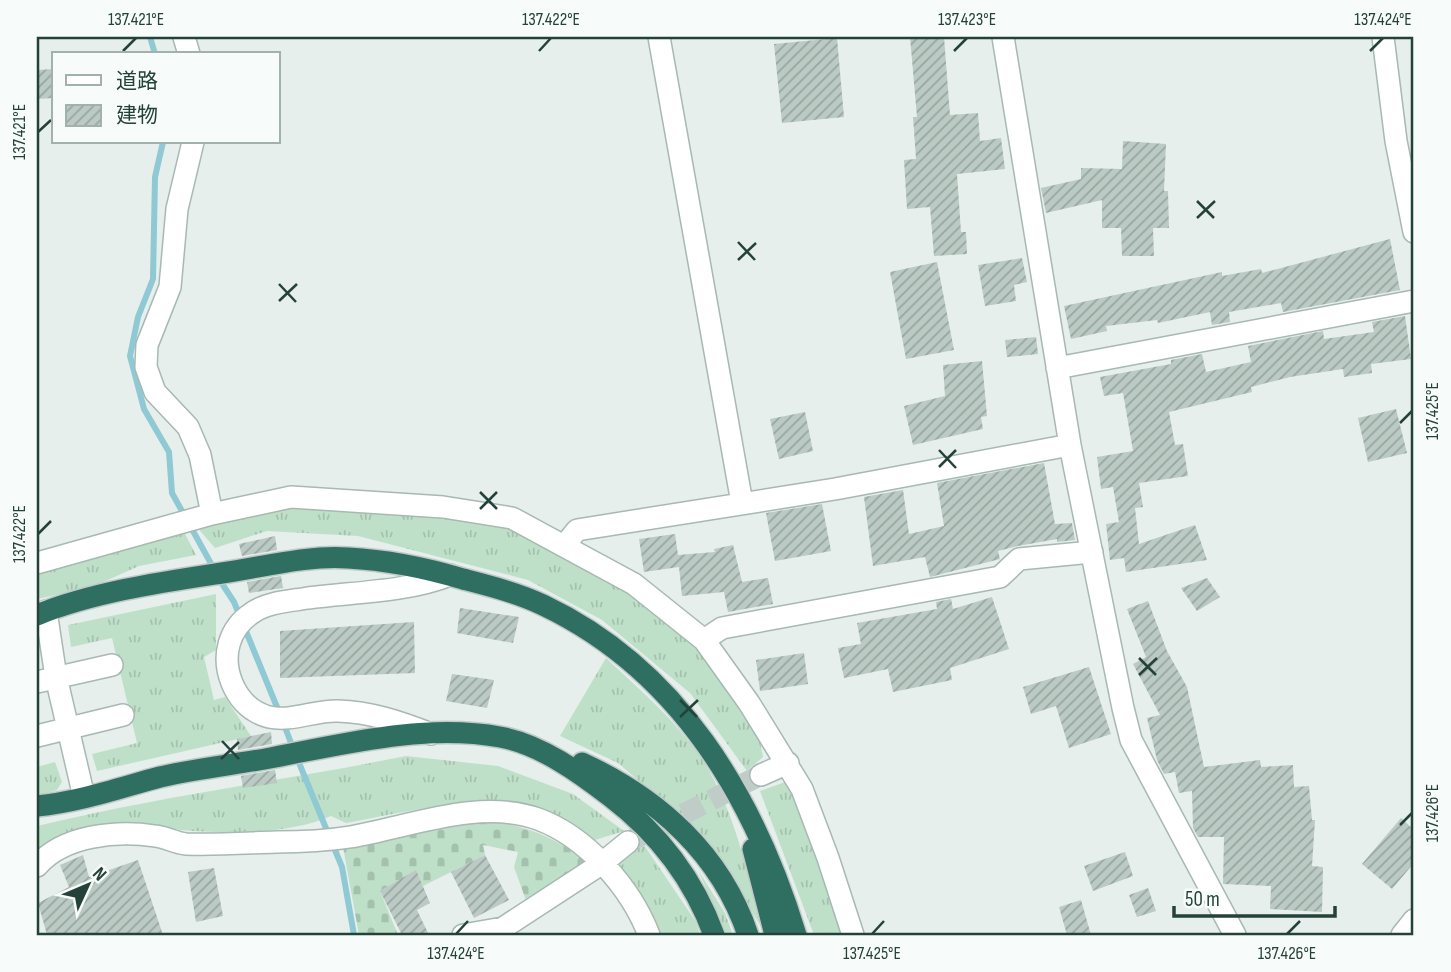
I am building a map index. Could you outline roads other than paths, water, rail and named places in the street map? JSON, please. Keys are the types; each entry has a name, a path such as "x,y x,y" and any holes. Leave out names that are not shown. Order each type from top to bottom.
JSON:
{"highway":[{"path":"40,612 156,583 316,558 381,560 507,590 544,605 611,644 669,696 718,759 770,859 796,935"},
{"path":"37,812 164,776 355,743 431,734 503,737 538,746 610,776 668,816 713,865 732,896 748,935"},
{"path":"503,737 567,766 594,784 648,828 691,886 714,935"},
{"path":"718,759 746,827 775,935"},
{"path":"37,806 60,804"}],"street":[{"path":"659,37 741,503"},
{"path":"1003,37 1070,445 1132,740 1235,935"},
{"path":"1383,37 1396,141 1411,198 1414,232"},
{"path":"193,144 177,209 170,287 147,345 146,367 155,392 188,427 200,455 212,514"},
{"path":"1057,368 1414,301"},
{"path":"564,546 577,530 1070,445"},
{"path":"37,563 212,514 291,497 443,507 512,518 634,584 705,640 788,763 828,858 853,935"},
{"path":"705,640 722,628 1000,577 1019,559 1092,552"},
{"path":"431,734 387,717 336,711 300,717 271,717 248,709 231,682 226,652 233,629 253,611 282,602 404,586 450,575"},
{"path":"40,612 46,680 67,728 84,797"},
{"path":"46,680 111,665"},
{"path":"37,736 123,715"},
{"path":"761,775 788,763"},
{"path":"37,866 43,859 81,840 121,833 158,836 182,844 316,842 473,813 505,813 538,819 571,838 625,890 649,935"},
{"path":"463,935 503,928 601,864 628,842"},
{"path":"1402,935 1414,920"}],"waterway":[{"path":"150,37 154,52"},
{"path":"163,144 155,177 153,279 138,317 130,356 144,409 169,452 172,493 214,569"},
{"path":"219,579 234,602 279,712"},
{"path":"283,722 293,748"},
{"path":"297,758 342,867 354,935"}],"tunnel":[{"path":"628,842 761,775"}]}
